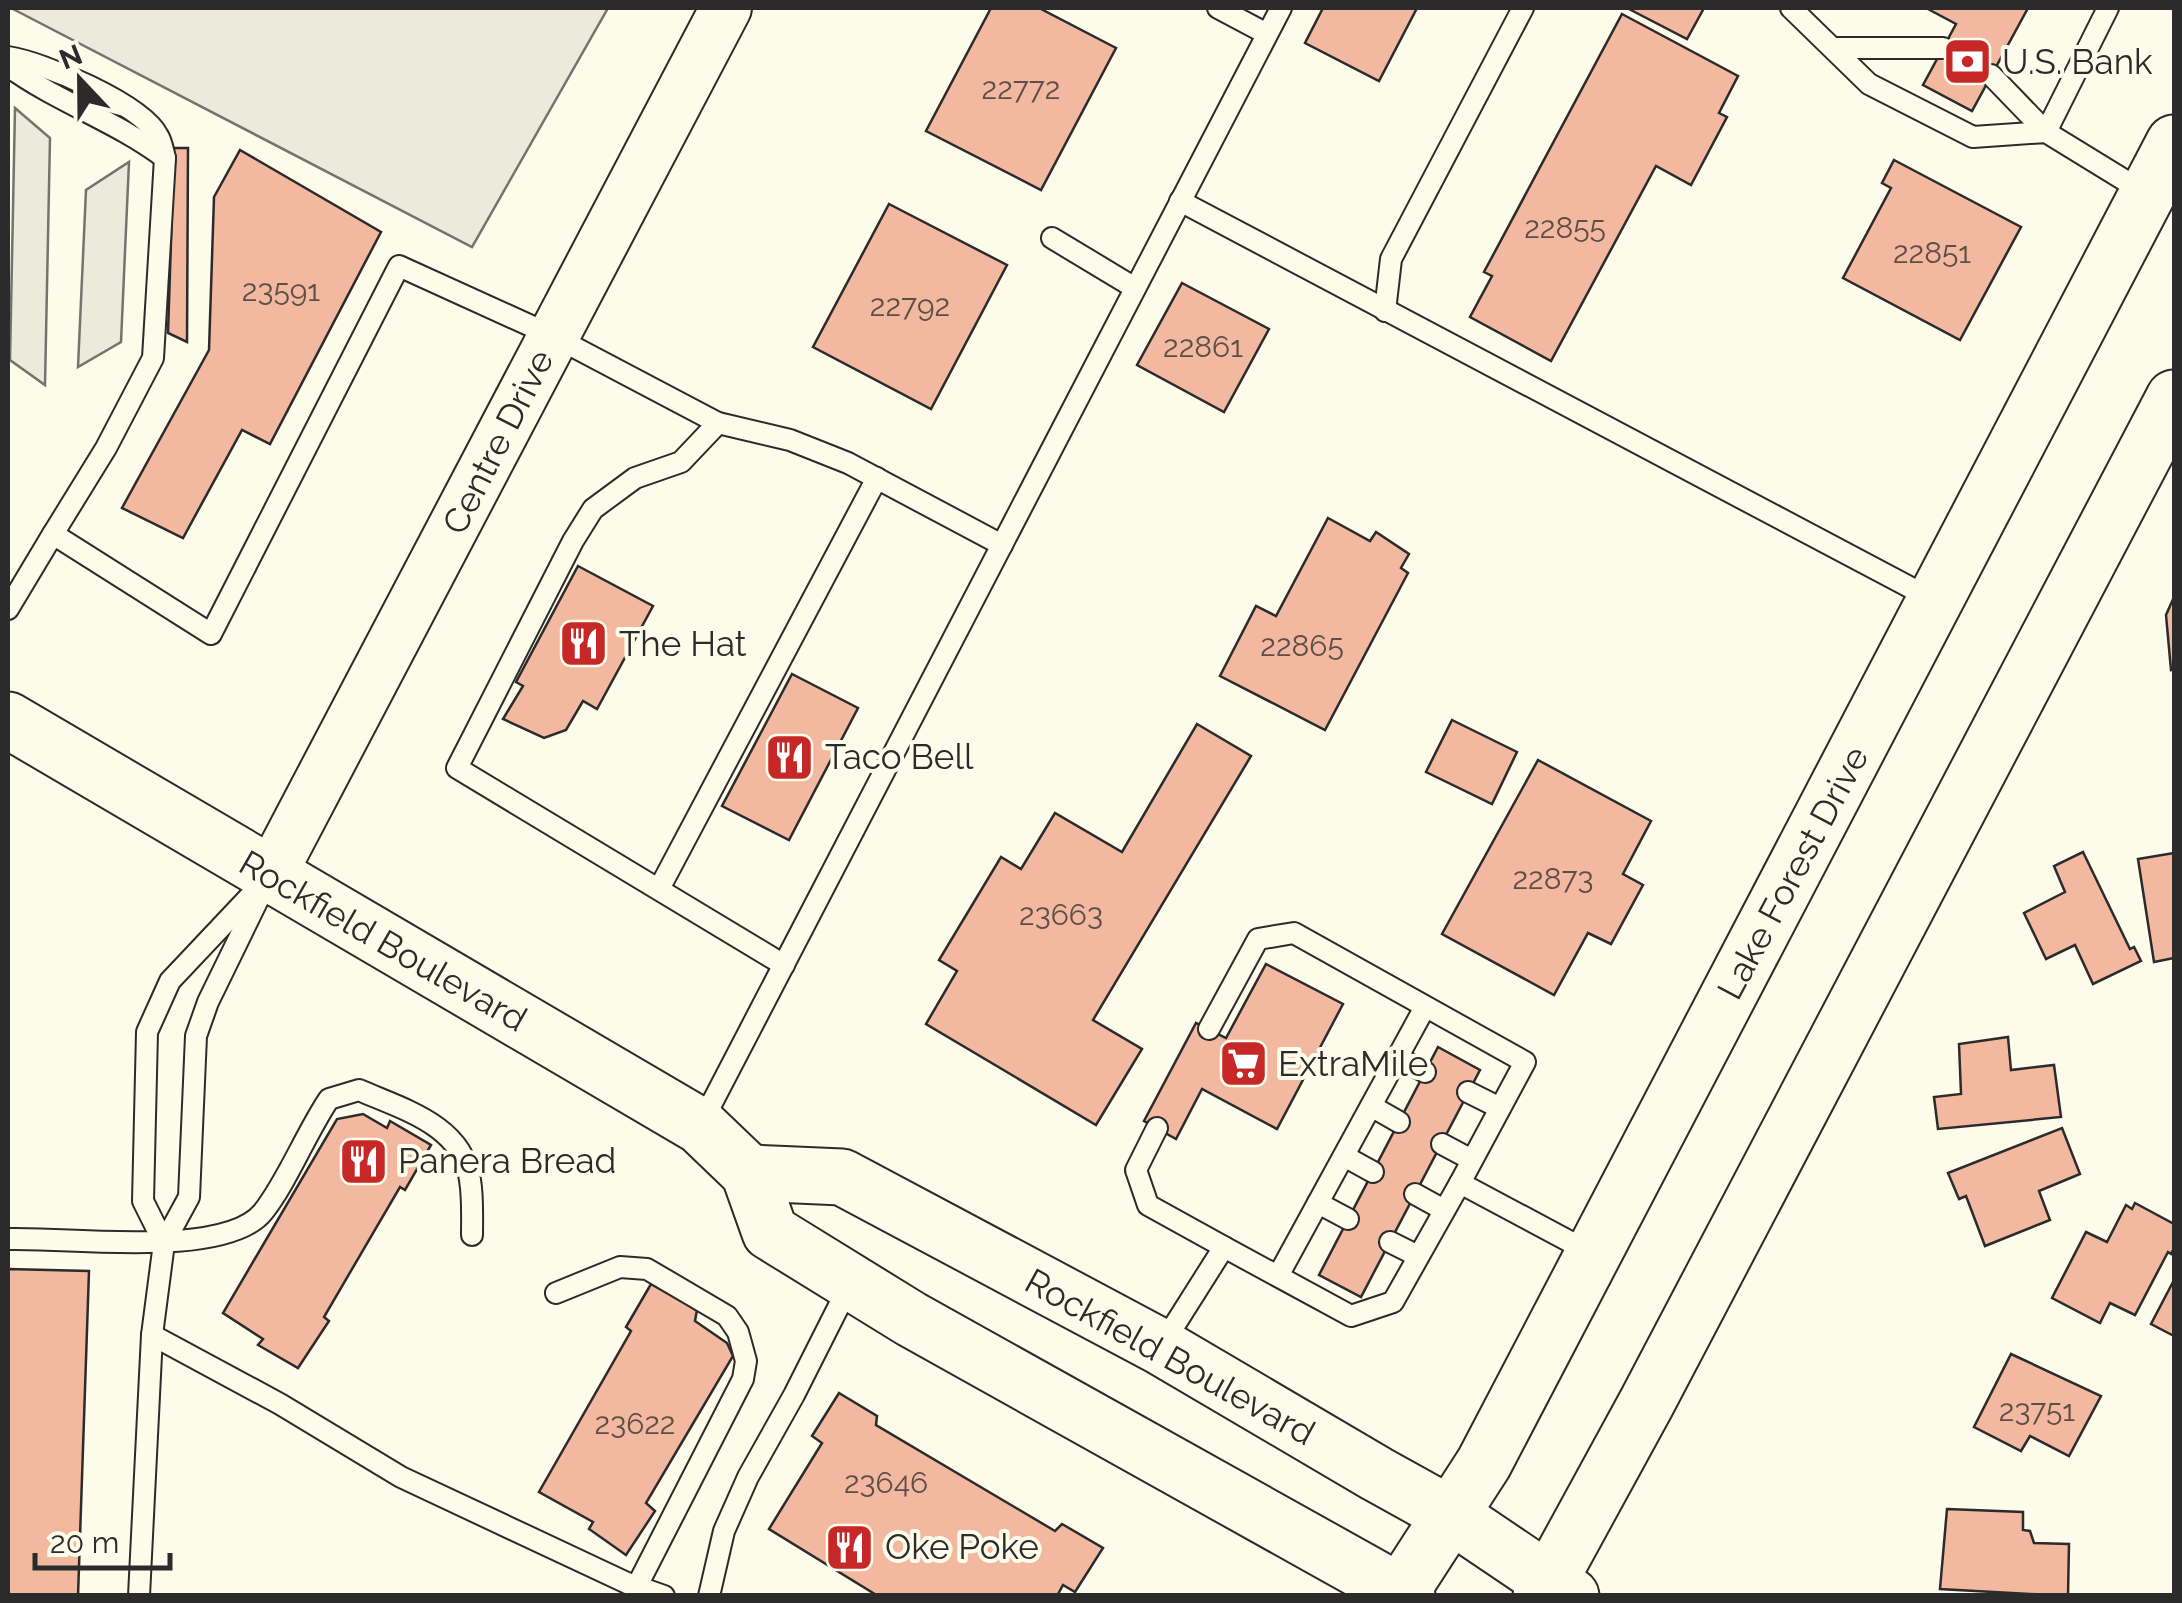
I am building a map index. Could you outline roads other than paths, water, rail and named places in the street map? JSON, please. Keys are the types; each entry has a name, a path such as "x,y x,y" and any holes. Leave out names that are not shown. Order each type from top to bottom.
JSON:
{"main road":[{"name":"Lake Forest Drive","path":"1402,1594 1484,1463 2174,142"},
{"path":"1554,1591 1648,1402 2174,398"},
{"name":"Rockfield Boulevard","path":"8,720 700,1126 749,1174 770,1232 910,1319 1402,1594"},
{"name":"Rockfield Boulevard","path":"749,1174 842,1177 1161,1346 1450,1514 1554,1591"}],"street":[{"name":"Centre Drive","path":"270,876 726,8"}],"lane":[{"path":"1218,8 1266,34"},
{"path":"700,1126 1280,8"},
{"path":"1385,311 1391,259 1523,8"},
{"path":"1791,8 1870,84 1973,137 2046,132"},
{"path":"2046,132 2108,8"},
{"path":"1833,48 1943,48"},
{"path":"8,58 50,68 139,116 158,134 165,158 153,358 106,448 8,609"},
{"path":"8,66 25,79 138,138 165,158"},
{"path":"1991,75 2046,132 2148,194"},
{"path":"1180,201 1935,601"},
{"path":"1052,238 1135,288"},
{"path":"54,534 211,634 399,266 552,336 718,423 790,440 877,478 1002,545"},
{"path":"718,423 681,462 636,478 593,509 457,768 784,964"},
{"path":"659,889 877,478"},
{"name":"Centre Drive","path":"164,1243 143,1201 147,1032 170,981 270,876"},
{"name":"Centre Drive","path":"164,1243 189,1197 196,1036 208,1002 270,876"},
{"path":"1157,1128 1136,1170 1148,1204 1351,1316 1393,1302 1525,1062 1294,933 1258,939 1209,1029"},
{"path":"1278,1276 1426,1007"},
{"path":"1398,1058 1425,1072"},
{"path":"8,1239 164,1243 220,1234 261,1214 329,1099 359,1090 434,1123 462,1154 470,1177 472,1236"},
{"path":"1468,1092 1500,1108"},
{"path":"1371,1106 1399,1122"},
{"path":"1442,1144 1472,1160"},
{"path":"1344,1156 1373,1172"},
{"path":"1460,1184 1594,1254"},
{"path":"1415,1194 1444,1210"},
{"path":"1318,1203 1348,1219"},
{"path":"1390,1242 1418,1256"},
{"path":"139,1596 152,1335 164,1243"},
{"path":"1161,1346 1224,1247"},
{"path":"556,1292 620,1267 646,1269 728,1316 738,1332 746,1362 743,1380 637,1586"},
{"path":"709,1596 724,1532 748,1478 851,1282"},
{"path":"152,1335 280,1404 401,1476 664,1596"}],"place":[{"name":"U.S. Bank","path":"1967,62"},
{"name":"The Hat","path":"584,644"},
{"name":"Taco Bell","path":"790,757"},
{"name":"ExtraMile","path":"1243,1064"},
{"name":"Panera Bread","path":"363,1161"},
{"name":"Oke Poke","path":"850,1547"}]}
